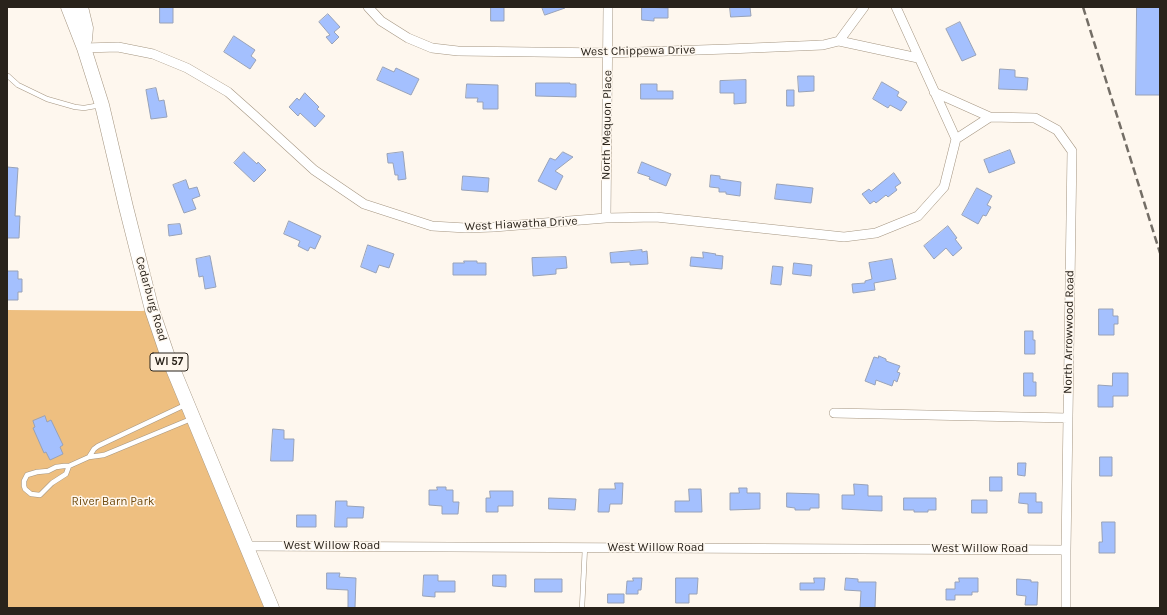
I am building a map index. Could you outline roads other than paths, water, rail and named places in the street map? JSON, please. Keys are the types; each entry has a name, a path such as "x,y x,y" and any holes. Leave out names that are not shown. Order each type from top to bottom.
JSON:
{"main road":[{"name":"Cedarburg Road","path":"68,7 84,48 102,105 152,310 186,404 272,608"},
{"name":"Cedarburg Road","path":"81,7 86,28 84,48"}],"street":[{"name":"West Chippewa Drive","path":"368,7 381,21 408,38 432,48 458,51 608,53 728,50 823,45 839,41 918,58"},
{"name":"North Mequon Place","path":"606,218 608,7"},
{"path":"839,41 864,7"},
{"path":"896,7 956,139 990,117"},
{"name":"West Hiawatha Drive","path":"84,48 118,47 153,54 187,68 228,92 314,170 364,204 432,226 466,228 494,227 606,218 656,217 844,237 876,234 918,216 944,187 956,139"},
{"path":"934,92 990,117"},
{"name":"North Arrowwood Road","path":"990,117 1035,118 1057,130 1072,151 1066,608"},
{"path":"834,414 1068,418"},
{"name":"West Willow Road","path":"246,546 1066,550"}],"lane":[{"path":"8,76 18,85 47,98 68,105 84,108 102,105"},
{"path":"89,457 98,446 186,404"},
{"path":"69,466 66,474 52,483 40,495 31,494 25,489 24,481 31,473 69,466 89,457 104,455 193,418"},
{"path":"582,608 585,547"}],"railway":[{"path":"1083,7 1160,253"}],"park label":[{"name":"River Barn Park","path":"113,502"}]}
